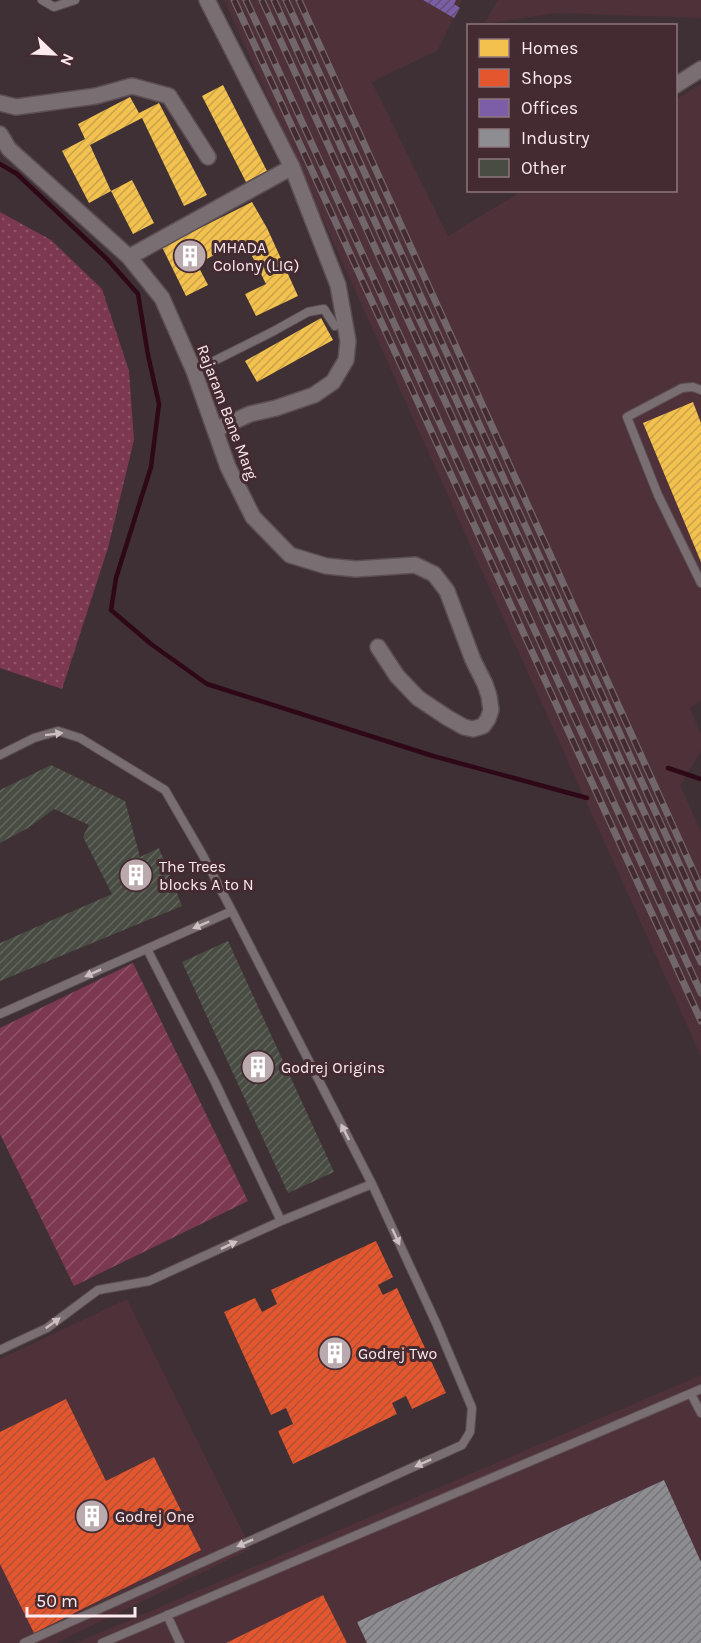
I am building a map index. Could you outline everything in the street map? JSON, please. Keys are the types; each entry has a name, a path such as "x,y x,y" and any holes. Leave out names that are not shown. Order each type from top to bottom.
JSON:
{"street":[{"path":"207,0 292,166 338,285 348,341 346,360 333,382 314,395 250,414 215,430"},
{"path":"677,84 701,69"},
{"path":"0,103 16,107 96,96 132,86 170,96 208,157"},
{"name":"Rajaram Bane Marg","path":"0,134 4,150 129,257 162,297 194,371 228,467 253,517 290,555 326,566 356,568 414,565 434,574 447,591 473,660 485,684 491,710 488,719 483,726 473,729 464,728 448,718 418,698 397,676 378,647"},
{"path":"129,257 292,166"}],"lane":[{"path":"42,0 54,7 75,0"},
{"path":"194,371 308,312 324,309 335,326"},
{"path":"701,390 693,387 682,388 627,417 658,495 701,584"},
{"path":"0,755 34,738 58,731 80,738 165,790 232,911 372,1184 437,1325 472,1408 470,1432 462,1445 24,1643"},
{"path":"0,1014 232,911"},
{"path":"147,949 215,1082 281,1221"},
{"path":"0,1350 47,1328 98,1290 149,1281 281,1221 372,1184"},
{"path":"102,1643 701,1389"},
{"path":"691,1394 701,1413"},
{"path":"167,1615 180,1643"}],"shaded area":[{"path":"224,0 462,0 438,50 372,82 448,236 520,192 677,192 677,98 701,84 701,701 690,708 701,734 701,751 680,785 701,831 701,1056"},
{"path":"498,0 701,0 701,18 555,13 484,24"},
{"path":"0,212 51,240 102,289 129,371 134,440 108,548 62,689 0,668"},
{"path":"133,963 248,1201 74,1286 0,1134 0,1028"},
{"name":"Godrej One","path":"127,1299 251,1549 56,1643 0,1643 0,1359"},
{"path":"701,1375 701,1643 76,1643"}],"building: Homes":[{"path":"223,85 267,171 246,182 202,96"},
{"path":"130,97 139,113 159,103 207,195 184,206 142,118 90,145 111,191 89,203 62,151 85,139 78,124"},
{"path":"132,180 154,223 133,234 111,191"},
{"name":"MHADA Colony (LIG)","path":"252,202 267,228 298,296 256,316 245,294 266,284 244,240 197,264 208,285 186,296 162,247"},
{"path":"321,318 333,340 257,382 245,361"},
{"path":"693,402 701,423 701,562 643,423"}],"building: Shops":[{"path":"142,891 147,906 121,919 114,904"},
{"path":"101,907 108,924 85,935 76,918"},
{"path":"69,924 76,939 58,947 52,933"},
{"name":"Godrej Two","path":"376,1241 393,1277 378,1285 383,1295 397,1288 446,1393 412,1409 406,1396 392,1403 397,1414 293,1464 278,1431 293,1424 286,1408 271,1415 224,1312 255,1298 262,1312 277,1304 271,1290"},
{"name":"Godrej One","path":"66,1399 106,1481 154,1457 201,1550 34,1633 0,1564 0,1432"},
{"path":"323,1595 347,1643 226,1643"}],"building: Offices":[{"path":"423,0 456,0 454,4 460,8 454,18"}],"building: Industry":[{"path":"664,1480 701,1562 701,1643 367,1643 357,1622"}],"building: Other":[{"name":"The Trees blocks A to N","path":"51,765 125,801 140,857 159,848 182,906 0,981 0,943 112,894 83,837 89,825 54,809 28,828 0,843 0,790"},
{"name":"Godrej Origins","path":"228,941 334,1172 288,1193 182,962"}],"waterway":[{"path":"0,164 17,174 107,259 138,294 159,404 151,467 116,578 111,610 151,644 207,684 433,756 587,798"},
{"path":"668,768 701,779"}],"railway":[{"path":"234,0 701,1021"},
{"path":"246,0 701,993"},
{"path":"262,0 701,962"},
{"path":"274,0 701,937"},
{"path":"286,0 701,912"},
{"path":"299,0 701,888"}],"place":[{"name":"MHADA Colony (LIG)","path":"190,256"},
{"name":"The Trees blocks A to N","path":"136,875"},
{"name":"Godrej Origins","path":"258,1067"},
{"name":"Godrej Two","path":"335,1353"},
{"name":"Godrej One","path":"92,1516"}]}
